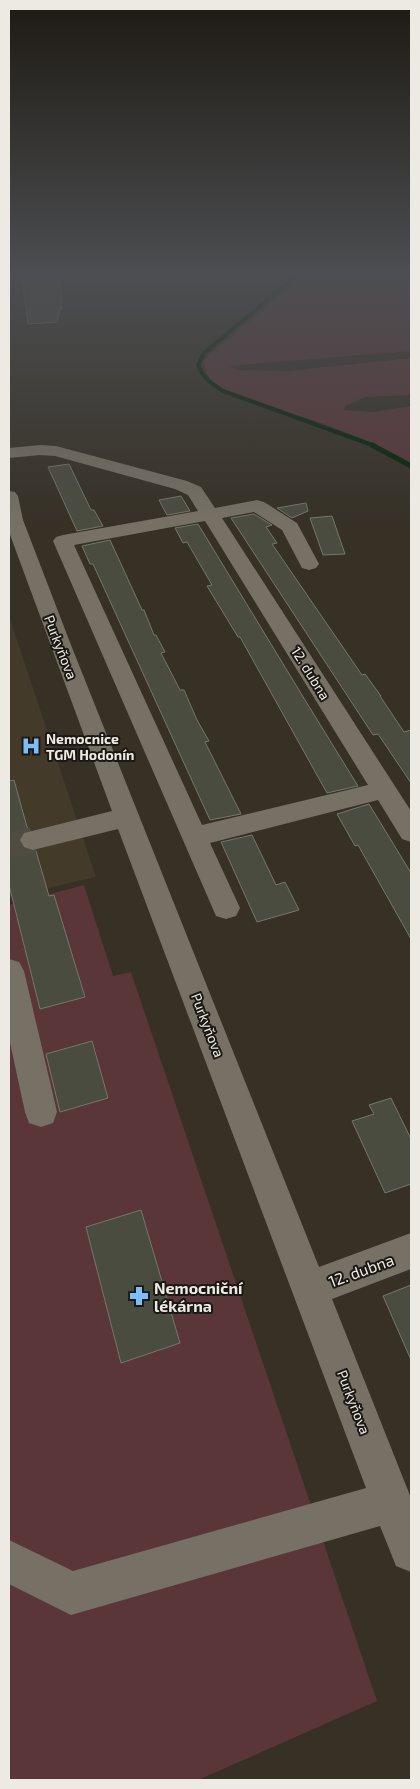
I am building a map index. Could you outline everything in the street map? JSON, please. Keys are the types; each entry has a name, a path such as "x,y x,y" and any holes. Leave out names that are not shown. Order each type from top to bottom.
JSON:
{"street":[{"name":"12. dubna","path":"9,453 40,450 56,451 181,485 195,491 411,832"},
{"path":"226,908 63,541 257,506 290,527 309,564"},
{"name":"Purkyňova","path":"11,512 57,637 411,1551"},
{"path":"194,837 384,790"},
{"path":"33,840 127,817"},
{"path":"9,971 41,1112"},
{"name":"12. dubna","path":"310,1289 411,1251"},
{"path":"9,1562 71,1593 392,1502"}],"shaded area":[{"path":"295,360 228,366 238,370 289,371 388,360 411,360 411,395 365,397 345,406 344,410 373,412 411,406 411,463 389,451 344,432 226,392 208,375 204,361"},
{"name":"Nemocnice TGM Hodonín","path":"9,616 96,877 9,897"},
{"path":"84,885 113,976 131,972 377,1701 198,1780 9,1780 9,905"}],"building":[{"path":"69,464 91,510 94,510 103,526 77,531 48,467"},
{"path":"181,496 190,511 167,515 159,500"},
{"path":"306,503 308,511 292,518 277,508"},
{"path":"254,514 272,525 266,527 277,543 272,544 362,675 365,674 381,696 404,732 411,730 411,783 378,734 373,735 231,518"},
{"path":"332,516 345,554 323,555 310,518"},
{"path":"198,524 358,786 327,793 240,637 238,637 207,586 212,585 187,542 183,543 175,528"},
{"path":"110,540 154,635 156,635 165,652 161,653 180,690 184,690 197,720 209,741 205,742 241,814 210,820 93,564 90,564 82,546"},
{"path":"14,780 27,827 30,830 22,832 18,841 23,849 36,851 49,896 54,895 85,997 40,1009 9,885 9,781"},
{"path":"369,804 411,873 411,939 358,845 355,846 337,814"},
{"path":"252,835 276,885 285,882 299,910 257,922 221,842"},
{"path":"92,1041 108,1098 60,1112 46,1054"},
{"path":"391,1098 411,1139 411,1184 385,1193 352,1121 374,1114 369,1105"},
{"path":"141,1210 180,1343 121,1363 86,1227"},
{"path":"411,1285 411,1360 383,1296"}],"waterway":[{"path":"200,360 198,365 202,374 223,391 375,446"},
{"path":"372,445 411,466"}],"tunnel":[{"path":"9,846 33,840"}],"place":[{"name":"Nemocnice TGM Hodonín","path":"31,746"},
{"name":"Nemocniční lékárna","path":"139,1296"}]}
